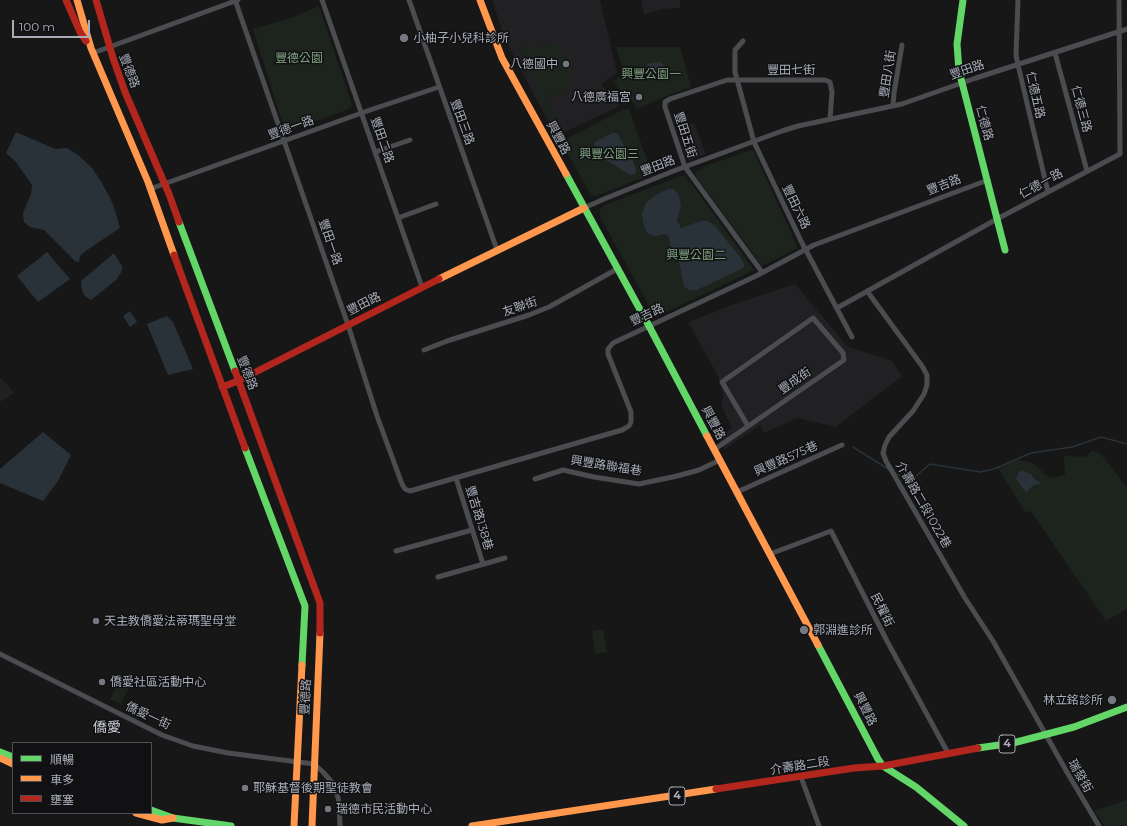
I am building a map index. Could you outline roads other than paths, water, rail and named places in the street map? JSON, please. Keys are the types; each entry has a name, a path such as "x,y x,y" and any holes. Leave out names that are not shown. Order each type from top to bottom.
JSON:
{"main road":[{"path":"66,0 80,32 92,51"},
{"name":"豐德路","path":"77,0 92,51 150,189 222,387 305,606 294,826"},
{"name":"豐德路","path":"96,0 109,48 165,184 320,603 321,614 312,826"},
{"name":"興豐路","path":"480,0 502,58 715,449 878,759 883,766 916,787 964,826"},
{"name":"仁德路","path":"963,0 957,44 959,71 1005,250"},
{"name":"豐田路","path":"222,387 238,381 422,287 584,208"},
{"name":"介壽路二段","path":"472,826 854,768 883,766 948,753 1014,743 1074,727 1127,706"},
{"path":"0,752 12,757"},
{"path":"0,758 12,764"},
{"path":"152,810 173,818 230,826"},
{"path":"140,814 162,820 173,818"}],"street":[{"path":"92,51 109,48 236,0"},
{"name":"豐田一路","path":"236,0 348,325 377,416 405,489"},
{"name":"豐田二路","path":"322,0 422,287"},
{"name":"豐田三路","path":"409,0 497,250"},
{"name":"仁德五路","path":"1018,0 1016,55 1048,192"},
{"name":"仁德一路","path":"837,308 997,219 1120,154 1119,0"},
{"name":"豐田路","path":"584,208 685,167 798,126 893,106 1127,29"},
{"name":"豐田六路","path":"743,42 735,50 734,72 754,142 805,249 852,337"},
{"name":"豐田八街","path":"893,106 902,45"},
{"name":"仁德三路","path":"1055,53 1087,171"},
{"name":"豐田五街","path":"737,80 727,80 665,102 667,114 685,167 762,272"},
{"name":"豐田七街","path":"737,80 828,80 830,82 832,92 830,119"},
{"name":"豐德一路","path":"150,189 284,140 439,87"},
{"path":"375,152 410,140"},
{"name":"豐吉路","path":"405,489 410,491 416,490 622,430 629,426 631,422 631,412 608,354 608,349 613,343 762,272 814,245 988,180"},
{"path":"398,218 436,204"},
{"name":"友聯街","path":"424,350 530,315 549,307 617,269"},
{"name":"介壽路二段1022巷","path":"867,291 927,375 927,385 924,394 913,411 889,437 883,453 1046,734"},
{"name":"豐成街","path":"715,449 844,360 843,353 813,318 722,382 748,426"},
{"name":"興豐路575巷","path":"737,492 842,445"},
{"name":"興豐路聯福巷","path":"535,479 563,470 594,477 639,484 699,470 720,460"},
{"name":"豐吉路138巷","path":"456,478 483,564"},
{"path":"396,551 472,530"},
{"name":"民權街","path":"770,554 831,531 887,641 948,753"},
{"path":"438,577 505,558"},
{"name":"僑愛一街","path":"0,654 162,735 193,746 228,753 298,762"},
{"name":"瑞發街","path":"1046,734 1099,826"},
{"path":"298,762 314,764 335,786 340,802 340,826"},
{"path":"801,777 819,826"}],"waterway":[{"path":"897,474 909,482 930,464 980,472 994,469 1031,453 1072,447 1101,437 1127,444"},
{"path":"853,447 888,469"}],"place":[{"name":"小柚子小兒科診所","path":"404,38"},
{"name":"八德國中","path":"566,64"},
{"name":"八德廣福宮","path":"639,97"},
{"name":"天主教僑愛法蒂瑪聖母堂","path":"96,621"},
{"name":"郭淵進診所","path":"804,630"},
{"name":"僑愛社區活動中心","path":"102,682"},
{"name":"林立銘診所","path":"1112,700"},
{"name":"耶穌基督後期聖徒教會","path":"245,788"},
{"name":"瑞德市民活動中心","path":"328,809"}],"district":[{"name":"僑愛","path":"107,728"}],"park label":[{"name":"豐德公園","path":"299,58"},
{"name":"興豐公園一","path":"651,74"},
{"name":"興豐公園三","path":"609,154"},
{"name":"興豐公園二","path":"696,255"}]}
